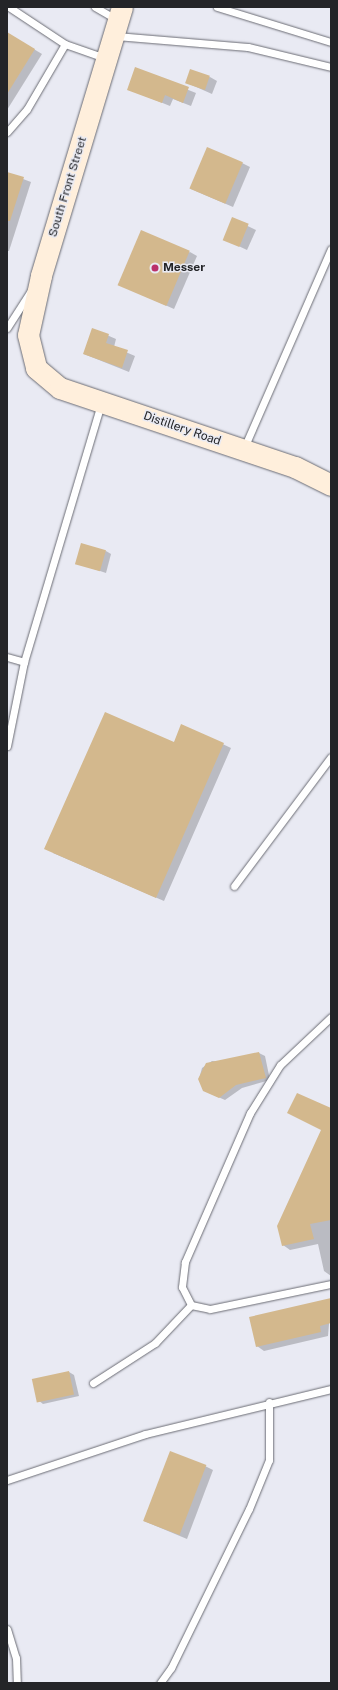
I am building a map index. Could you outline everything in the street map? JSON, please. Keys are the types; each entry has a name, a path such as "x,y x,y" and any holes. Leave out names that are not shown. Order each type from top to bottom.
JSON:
{"street":[{"name":"South Front Street","path":"36,368 28,335 42,276 118,21"},
{"name":"Distillery Road","path":"36,368 60,388 244,450 331,484"}],"lane":[{"path":"9,7 65,44 107,59"},
{"path":"95,7 118,21 248,47 331,67"},
{"path":"217,7 331,42"},
{"path":"7,132 27,109 65,44"},
{"path":"244,450 331,249"},
{"path":"7,328 42,276"},
{"path":"7,746 11,708 101,401"},
{"path":"7,658 24,662"},
{"path":"234,886 331,758"},
{"path":"191,1305 182,1287 185,1262 250,1113 280,1065 331,1017"},
{"path":"191,1305 210,1309 331,1284"},
{"path":"93,1383 154,1343 191,1305"},
{"path":"7,1480 145,1434 269,1402 331,1389"},
{"path":"160,1683 172,1668 249,1509 269,1460 269,1402"},
{"path":"7,1629 16,1658 17,1683"}],"building":[{"path":"7,32 35,49 7,94"},
{"path":"135,67 189,87 183,103 165,95 162,103 127,90"},
{"path":"190,69 210,76 205,90 185,83"},
{"path":"207,147 243,162 225,204 189,188"},
{"path":"7,172 24,177 10,221 7,221"},
{"path":"232,217 249,224 239,247 223,240"},
{"path":"141,230 190,251 166,306 118,285"},
{"path":"92,328 109,334 106,343 128,350 122,368 83,354"},
{"path":"81,543 106,550 100,571 75,564"},
{"path":"105,712 174,742 181,724 224,743 156,898 44,849"},
{"path":"259,1052 266,1078 236,1085 219,1098 203,1091 198,1079 206,1063"},
{"path":"297,1093 331,1108 331,1220 310,1224 314,1239 282,1246 277,1226 321,1130 287,1113"},
{"path":"331,1298 331,1323 320,1326 321,1332 256,1347 249,1317"},
{"path":"69,1371 74,1394 37,1402 32,1379"},
{"path":"170,1451 206,1465 180,1535 143,1521"}],"place":[{"name":"Messer","path":"155,268"}]}
